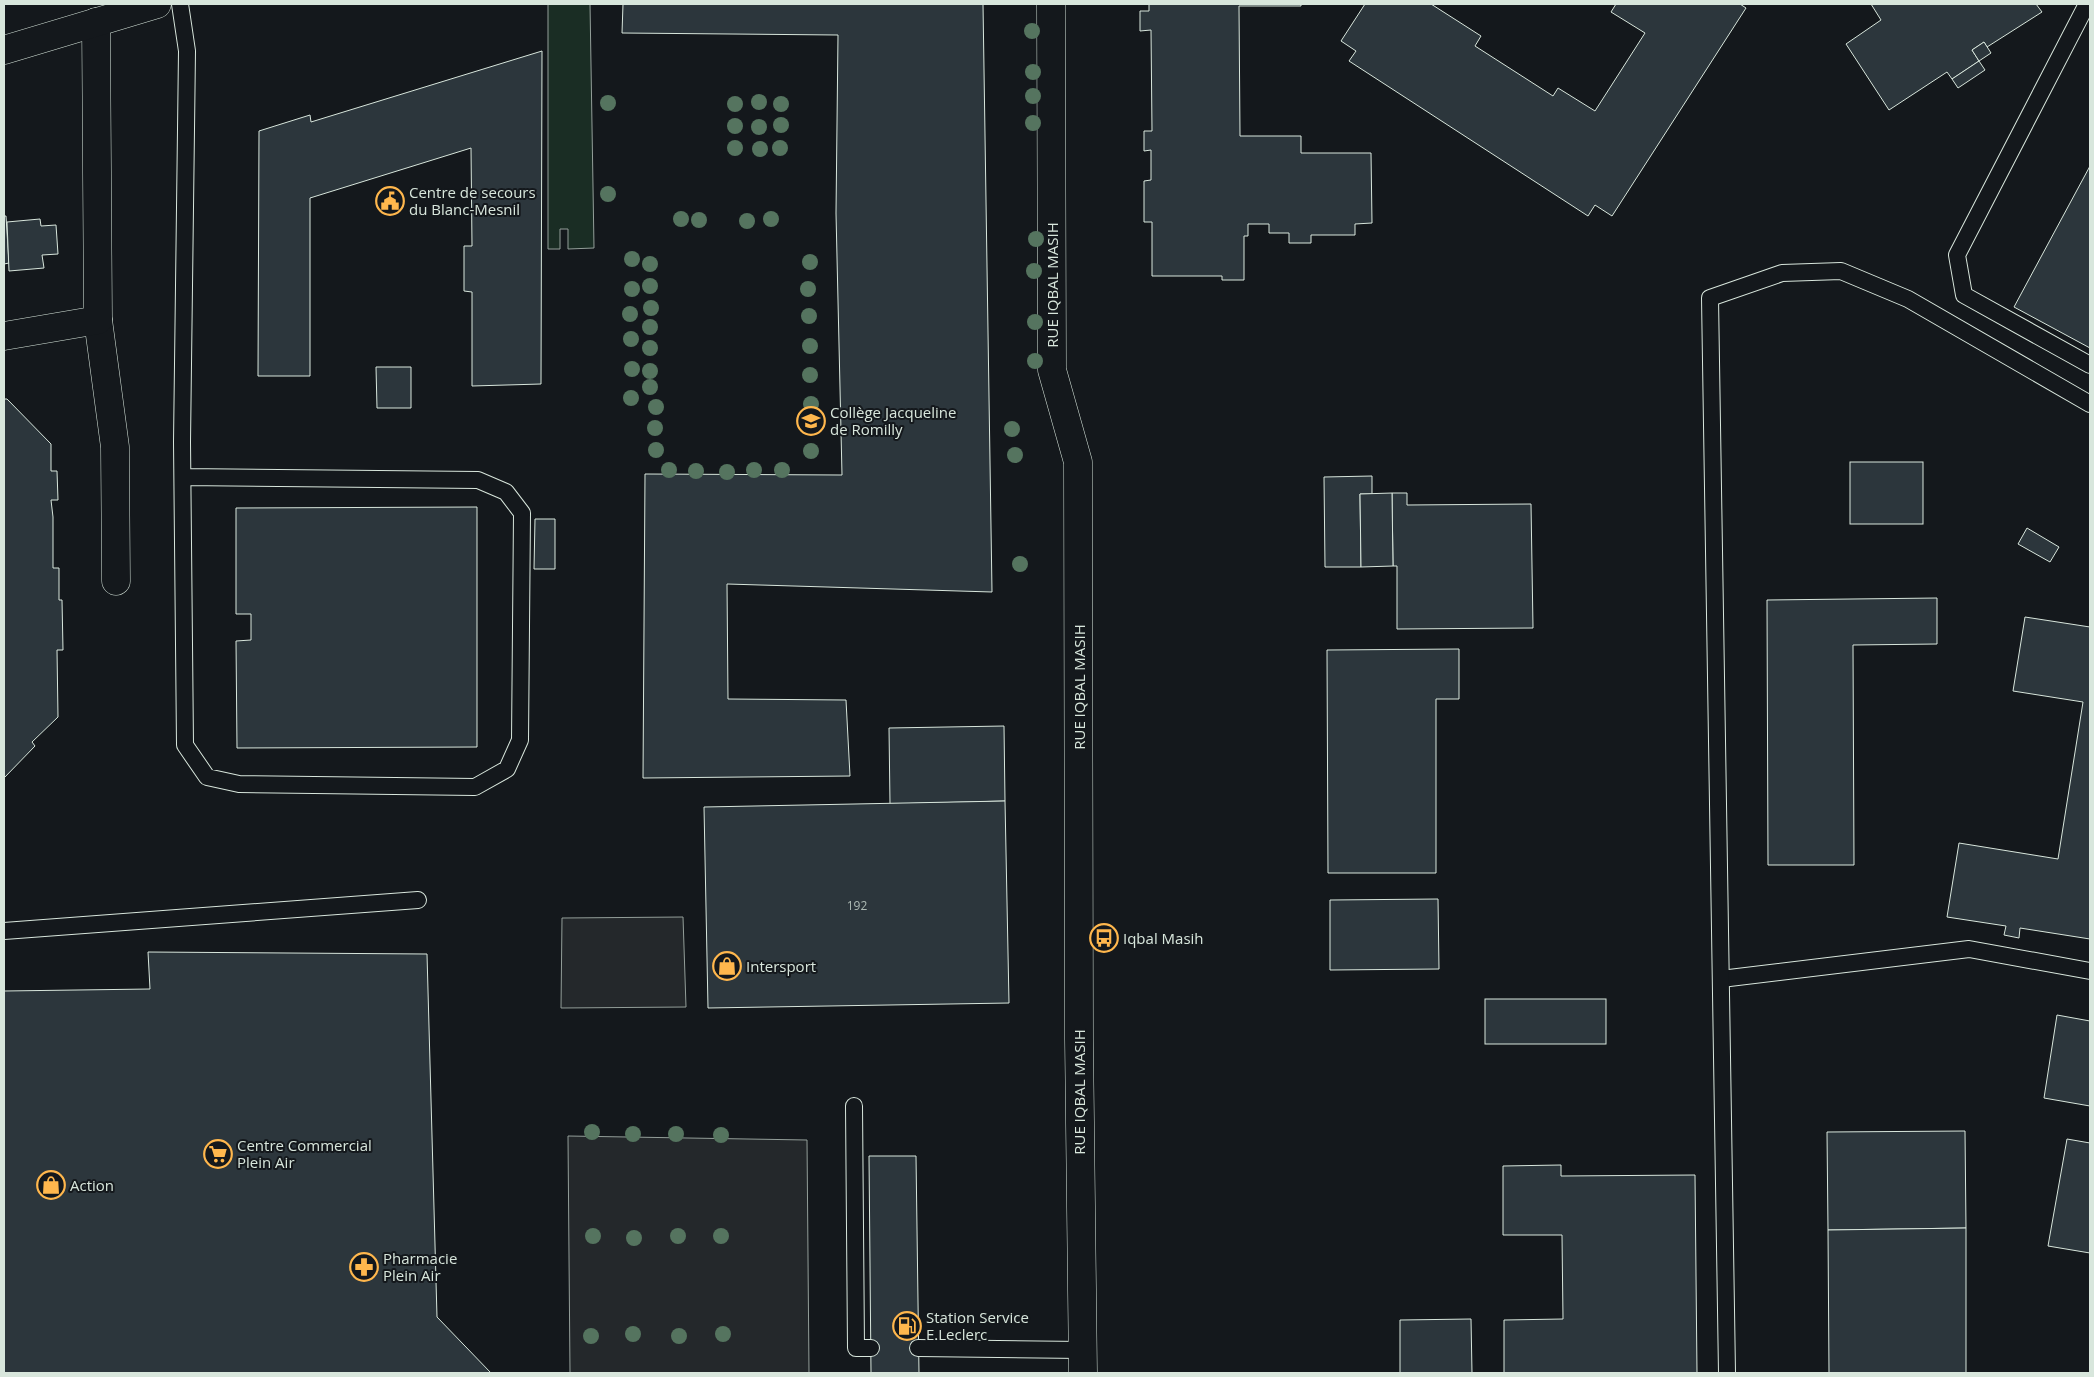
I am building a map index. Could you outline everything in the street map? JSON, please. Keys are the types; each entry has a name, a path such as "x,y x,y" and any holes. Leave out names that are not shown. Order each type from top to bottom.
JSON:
{"street":[{"path":"4,50 157,4"},
{"name":"RUE IQBAL MASIH","path":"1051,4 1052,370 1078,462 1079,1039 1082,1361"},
{"path":"96,22 98,320 115,447 116,581"},
{"path":"4,336 98,320"}],"lane":[{"path":"180,4 187,51 183,477 185,745 207,777 239,784 475,787 507,769 520,740 522,513 506,492 478,480 183,477"},
{"path":"2087,4 1957,255 1964,295 2090,365"},
{"path":"1727,1373 1710,298 1782,273 1841,272 1908,299 2090,404"},
{"path":"4,931 418,900"},
{"path":"1721,979 1969,949 2090,971"},
{"path":"854,1106 856,1348 871,1348"},
{"path":"918,1348 1082,1361"}],"green space":[{"path":"548,4 590,4 594,248 568,249 568,229 560,229 560,249 548,249"}],"shaded area":[{"path":"683,917 686,1007 561,1008 562,918"},
{"path":"568,1136 807,1140 809,1373 570,1373"}],"building":[{"path":"623,4 983,4 992,592 727,584 728,699 846,700 850,776 643,778 645,474 842,475 836,213 838,35 622,33"},
{"path":"1149,4 1301,4 1301,6 1239,6 1240,136 1301,136 1301,153 1371,153 1372,223 1355,224 1355,235 1311,235 1311,243 1289,243 1289,233 1269,233 1269,224 1248,224 1248,236 1244,236 1244,280 1222,280 1222,276 1152,276 1152,222 1144,222 1144,181 1151,180 1151,150 1144,151 1144,131 1152,131 1151,30 1140,31 1140,11 1149,11"},
{"path":"1365,4 1431,4 1481,36 1475,46 1553,96 1558,88 1595,111 1645,33 1611,12 1616,4 1740,4 1746,8 1612,216 1595,205 1588,216 1349,61 1356,51 1341,41"},
{"path":"1871,4 2036,4 2042,12 1987,47 1984,42 1972,50 1979,61 1952,79 1947,72 1889,110 1846,44 1881,20"},
{"path":"1984,42 1991,53 1979,61 1972,50"},
{"path":"542,51 541,384 472,386 472,292 464,291 464,246 472,246 471,148 310,198 310,376 258,376 259,131 310,115 311,122"},
{"path":"1979,61 1985,70 1958,88 1952,79"},
{"path":"2090,166 2090,348 2014,307"},
{"path":"4,216 6,216 9,263 4,264"},
{"path":"40,219 41,226 56,225 58,254 42,255 44,268 9,271 7,222"},
{"path":"376,367 411,367 411,408 377,408"},
{"path":"4,399 7,399 51,444 51,471 57,471 58,500 51,500 53,568 59,568 59,600 62,600 63,650 57,650 58,717 32,742 35,746 4,778"},
{"path":"1850,462 1923,462 1923,524 1850,524"},
{"path":"1372,476 1372,494 1360,494 1361,567 1325,567 1324,477"},
{"path":"1392,493 1407,493 1407,505 1531,504 1533,628 1397,629 1397,566 1393,566"},
{"path":"1392,493 1393,566 1361,567 1360,494"},
{"path":"477,507 477,747 237,748 236,641 251,640 251,614 236,614 236,508"},
{"path":"535,519 555,519 555,569 534,569"},
{"path":"2027,528 2059,547 2050,562 2018,544"},
{"path":"1937,598 1937,644 1853,645 1854,865 1768,865 1767,600"},
{"path":"2025,617 2090,627 2090,939 2020,928 2019,938 2004,935 2006,926 1947,917 1959,843 2058,859 2083,702 2013,691"},
{"path":"1459,649 1459,699 1436,699 1436,873 1328,873 1327,650"},
{"path":"1004,726 1005,801 890,804 889,728"},
{"path":"1005,801 1009,1003 708,1008 704,807"},
{"path":"1438,899 1439,969 1330,970 1330,900"},
{"name":"Centre Commercial Plein Air","path":"148,952 427,954 437,1317 491,1373 4,1373 4,991 150,989"},
{"path":"1485,999 1606,999 1606,1044 1485,1044"},
{"path":"2057,1015 2090,1021 2090,1106 2044,1098"},
{"path":"1965,1131 1966,1228 1828,1230 1827,1132"},
{"path":"2067,1139 2090,1143 2090,1253 2048,1246"},
{"path":"869,1156 916,1156 919,1373 871,1373"},
{"path":"1561,1165 1561,1176 1695,1175 1697,1373 1504,1373 1504,1320 1563,1319 1562,1235 1503,1235 1503,1166"},
{"path":"1966,1228 1966,1373 1829,1373 1828,1230"},
{"path":"1471,1319 1472,1373 1400,1373 1400,1320"}],"place":[{"name":"Centre de secours du Blanc-Mesnil","path":"390,201"},
{"name":"Collège Jacqueline de Romilly","path":"811,421"},
{"name":"Iqbal Masih","path":"1104,938"},
{"name":"Intersport","path":"727,966"},
{"name":"Centre Commercial Plein Air","path":"218,1154"},
{"name":"Action","path":"51,1185"},
{"name":"Pharmacie Plein Air","path":"364,1267"},
{"name":"Station Service E.Leclerc","path":"907,1326"}]}
